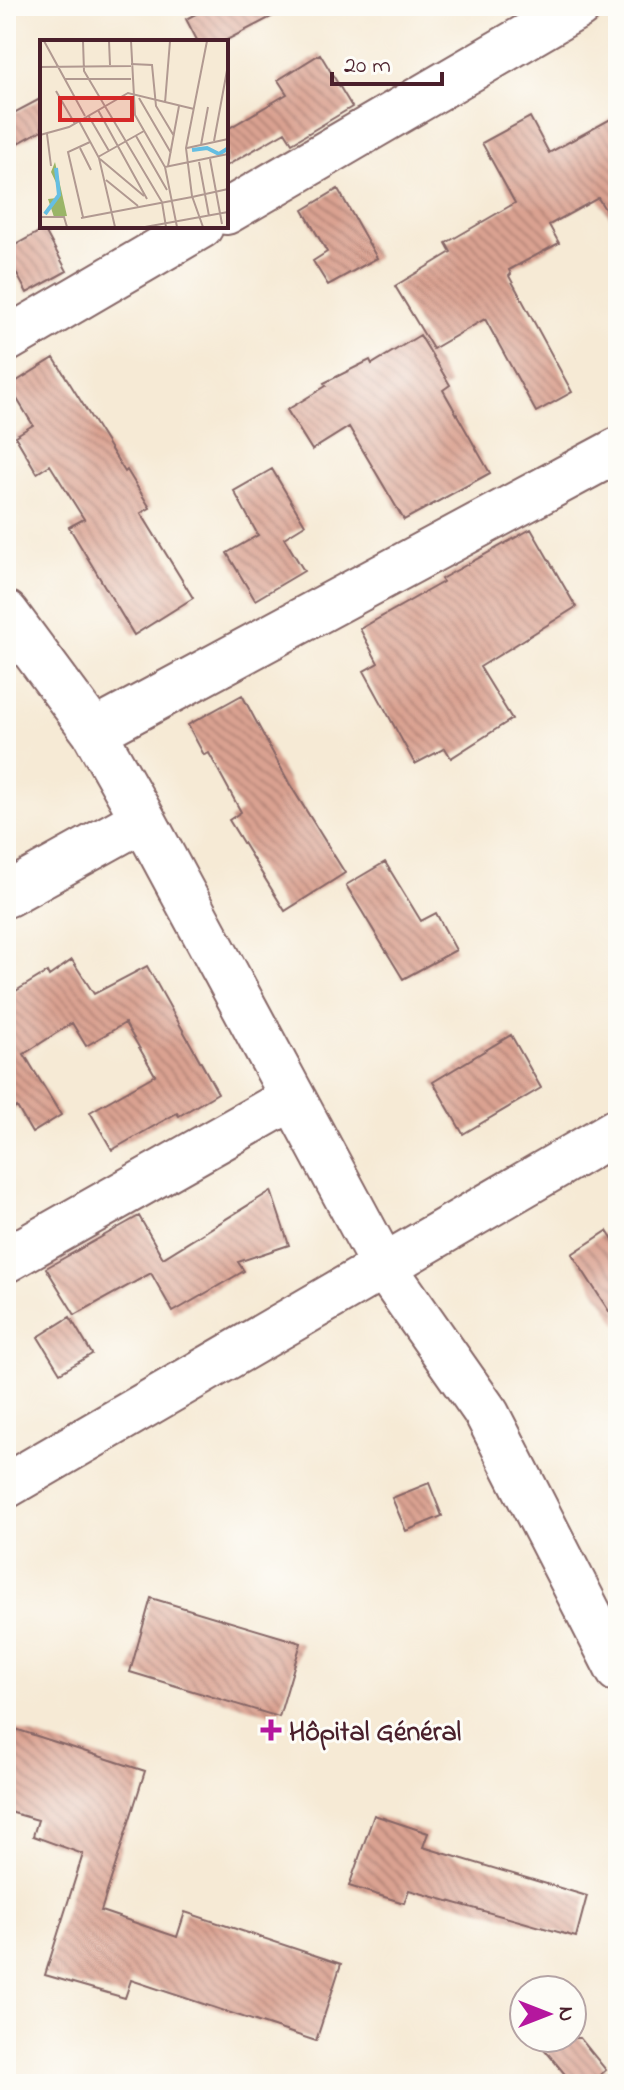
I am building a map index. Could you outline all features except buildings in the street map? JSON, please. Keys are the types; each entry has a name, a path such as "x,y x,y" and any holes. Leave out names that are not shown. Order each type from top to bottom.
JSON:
{"street":[{"path":"228,211 579,6"},
{"path":"6,340 198,228"},
{"path":"94,732 618,450"},
{"path":"6,613 94,732 384,1267 487,1414 618,1670"},
{"path":"6,895 143,819"},
{"path":"6,1260 292,1098"},
{"path":"6,1486 618,1130"}],"place":[{"name":"Hôpital Général","path":"271,1730"}]}
